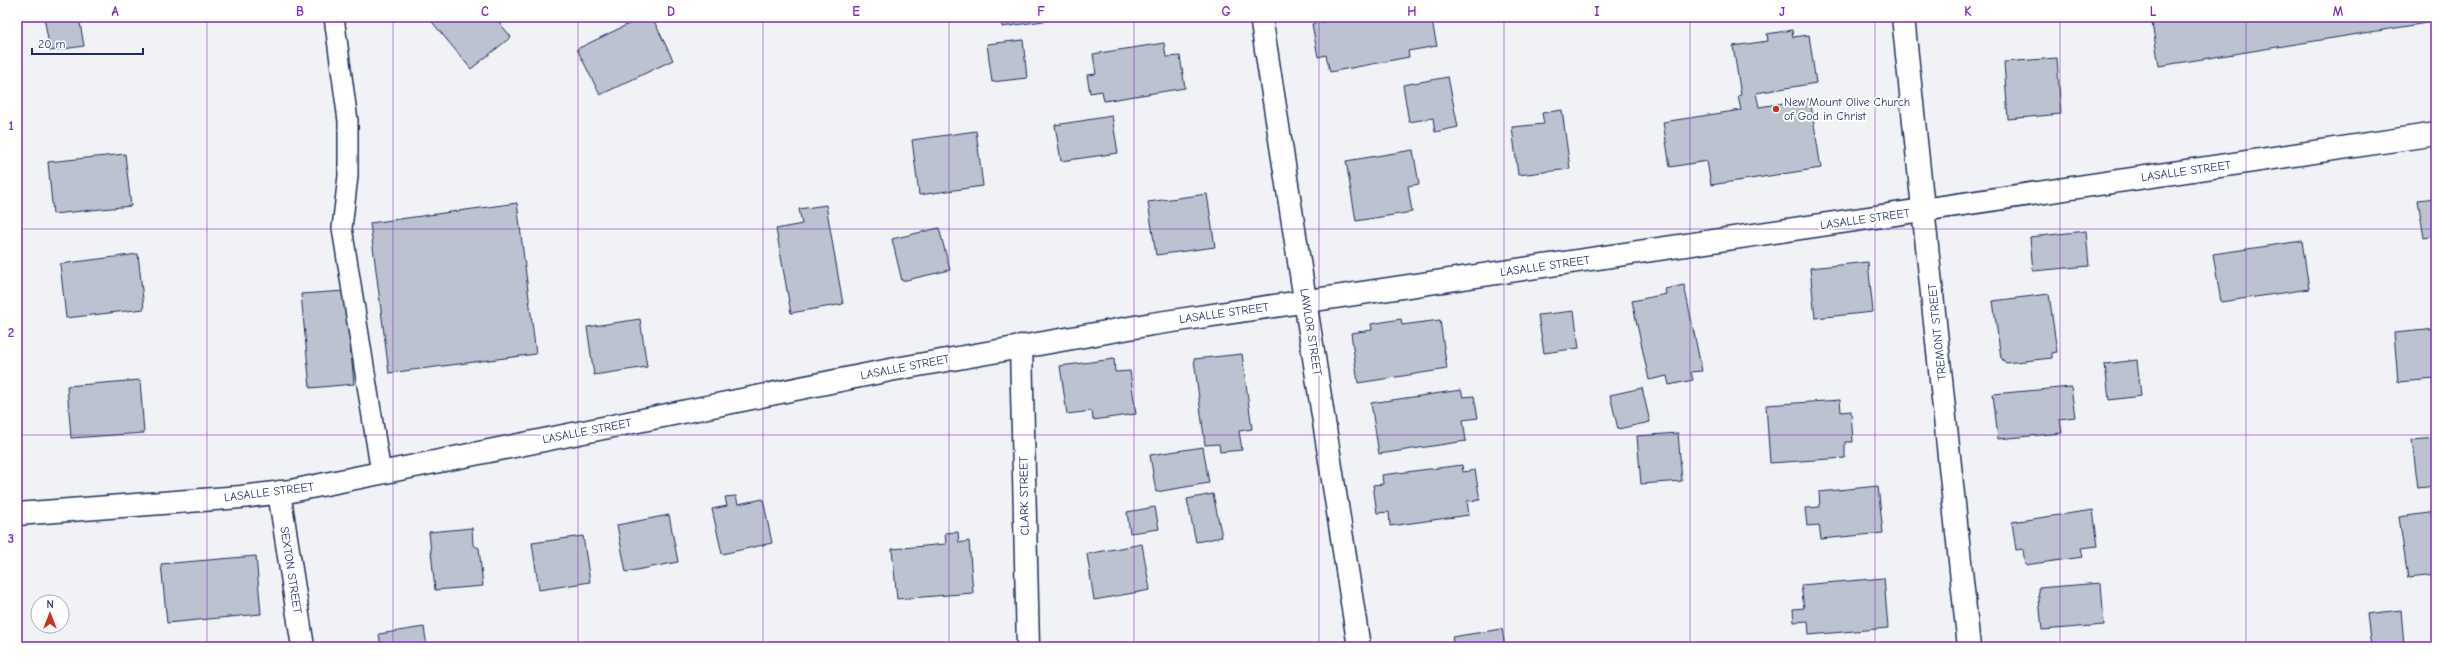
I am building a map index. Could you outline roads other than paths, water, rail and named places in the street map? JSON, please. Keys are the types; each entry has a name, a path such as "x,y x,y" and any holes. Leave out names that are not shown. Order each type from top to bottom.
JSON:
{"street":[{"name":"LAWLOR STREET","path":"1261,17 1359,647"},
{"name":"TREMONT STREET","path":"1903,17 1925,210 1969,647"},
{"name":"LASALLE STREET","path":"17,514 280,492 890,370 1021,346 1306,301 2436,134"},
{"name":"CLARK STREET","path":"1021,346 1028,647"},
{"name":"SEXTON STREET","path":"280,492 303,647"}],"lane":[{"path":"334,17 348,121 348,176 342,228 381,473"}],"place":[{"name":"New Mount Olive Church of God in Christ","path":"1776,109"}]}
